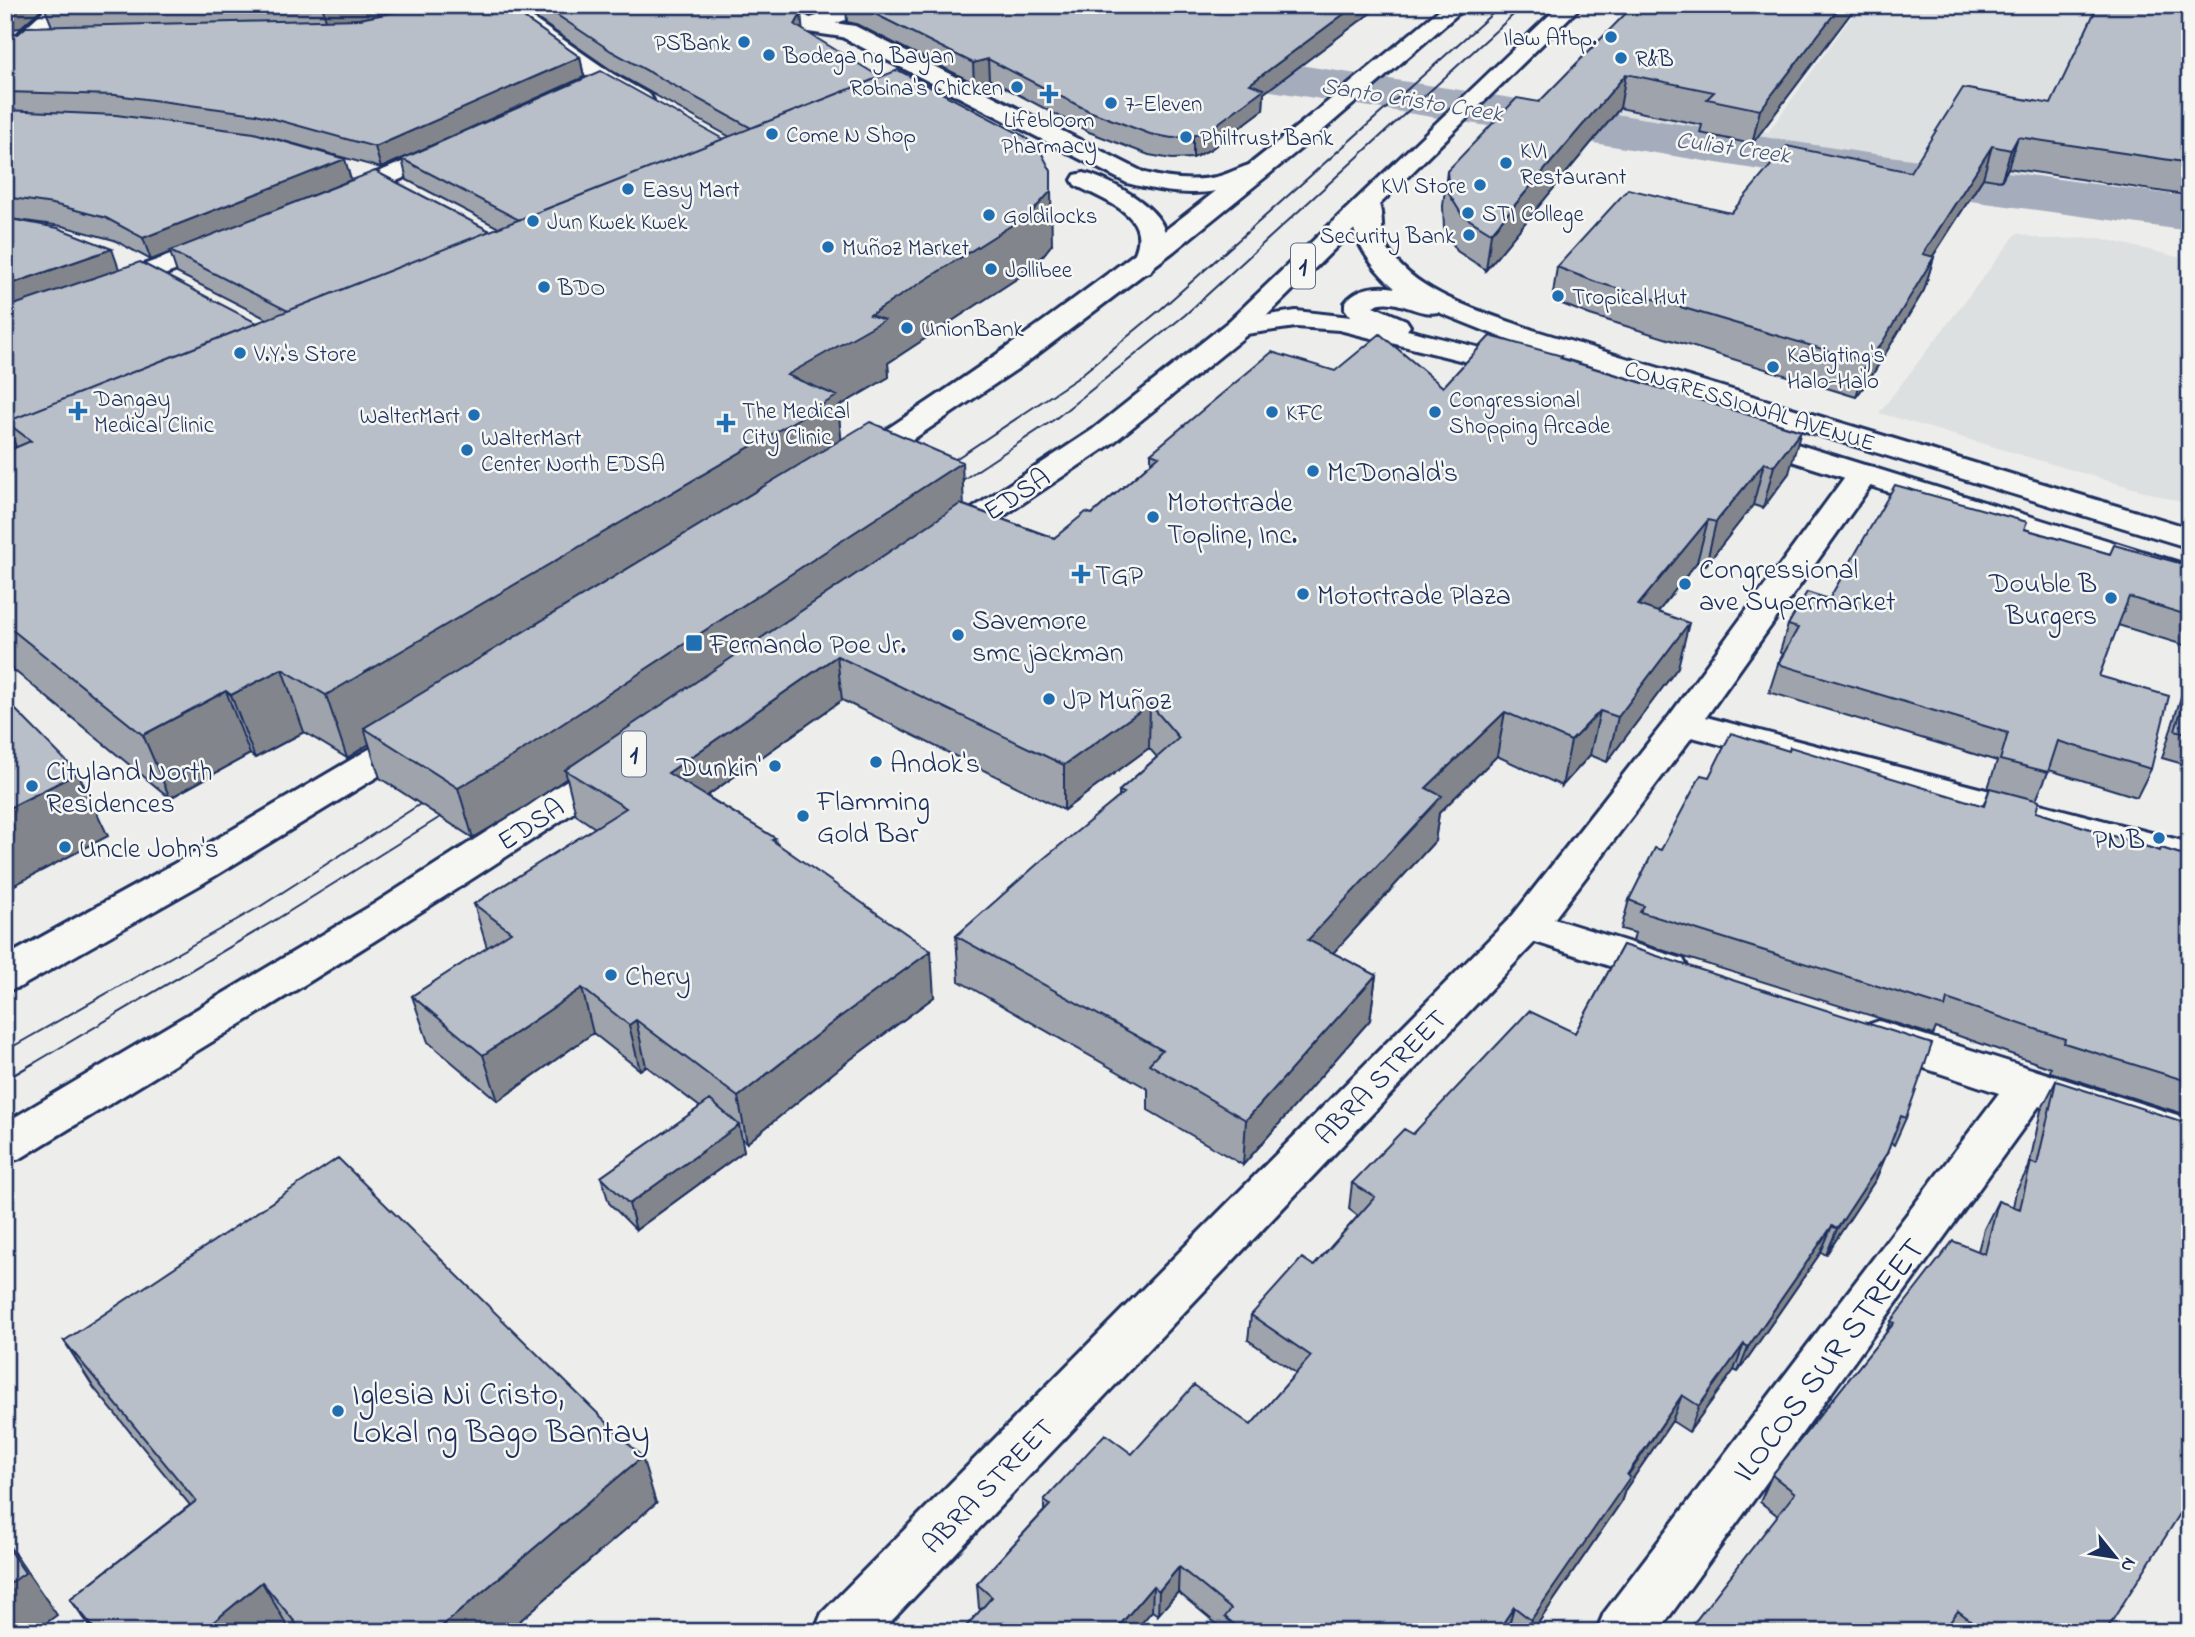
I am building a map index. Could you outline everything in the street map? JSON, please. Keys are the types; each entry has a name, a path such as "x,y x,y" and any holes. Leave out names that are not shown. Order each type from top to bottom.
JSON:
{"main road":[{"path":"5,58 16,38 62,5"},
{"path":"769,5 809,26 847,32 1136,178 1190,189 1223,185 1261,169"},
{"path":"809,26 872,5"},
{"path":"825,483 970,389 1141,265 1320,122 1458,5"},
{"name":"EDSA","path":"921,557 1104,436 1239,327 1572,5"},
{"path":"492,6 605,79 666,113"},
{"path":"809,26 819,40 868,66"},
{"path":"16,38 53,38"},
{"path":"580,90 605,79"},
{"path":"929,99 965,117"},
{"path":"318,206 469,141"},
{"path":"1060,167 1144,216 1154,242 1151,255 1141,265"},
{"path":"347,169 382,180 405,193"},
{"name":"CONGRESSIONAL AVENUE","path":"1367,204 1368,226 1375,251 1398,276 1450,307 1523,336 2190,538"},
{"path":"5,325 241,236"},
{"path":"116,255 176,285"},
{"path":"1523,336 1392,295 1371,296 1359,303 1361,312 1372,318 1553,376"},
{"path":"1239,327 1284,320 1324,320 1501,360"},
{"name":"CONGRESSIONAL AVENUE","path":"1721,429 2190,577"},
{"name":"ABRA STREET","path":"842,1632 1527,925 1683,723 1863,474"},
{"path":"5,976 186,875 440,723"},
{"path":"1683,723 2190,857"},
{"name":"EDSA","path":"5,1145 520,830 643,747"},
{"path":"1527,925 1699,980"},
{"path":"1845,1026 2190,1137"},
{"name":"ILOCOS SUR STREET","path":"1624,1632 2030,1085"}],"shaded area":[{"path":"1860,5 2109,5 2025,182 1758,147 1531,110 1590,47 1731,74 1711,120 1768,132"},
{"path":"2017,233 2042,239 2100,238 2190,260 2190,505 1879,413"}],"building":[{"path":"5,5 17,5 13,9 5,9"},
{"path":"49,5 282,5 45,9"},
{"path":"431,5 505,5 580,57 375,147 256,114 116,95 5,92 5,33 18,34 26,27 360,19"},
{"path":"542,5 784,5 801,14 795,25 880,77 751,128 611,51"},
{"path":"857,5 1356,5 1250,84 1264,89 1212,128 1193,136 1172,138 1150,134 1089,111 988,59 973,63"},
{"path":"1634,5 1841,5 1760,110 1707,99 1714,92 1626,74 1491,233 1462,215 1449,194 1447,171 1517,98 1539,102"},
{"path":"2098,5 2190,5 2190,163 2018,137 2011,150 1992,146 1923,254 1934,257 1882,343 1866,362 1596,282 1557,267 1628,189 1731,213 1787,146 1910,172 1963,88 2051,104"},
{"path":"898,70 1024,136 1041,152 1051,171 1051,191 1031,213 870,315 884,320 787,375 837,396 326,695 282,669 231,695 226,691 143,735 5,624 5,452 31,441 6,422"},
{"path":"601,71 723,139 519,220 402,159"},
{"path":"5,110 116,115 254,133 345,159 143,238 106,218 53,204 5,197"},
{"path":"375,171 490,231 288,311 170,251"},
{"path":"5,218 58,228 112,249 5,286"},
{"path":"140,262 257,323 6,422 11,435 5,437 5,308"},
{"path":"1380,334 1443,387 1490,336 1801,431 1774,466 1764,463 1716,522 1708,520 1638,605 1689,623 1618,717 1600,711 1571,741 1505,712 1426,788 1442,796 1308,940 1376,975 1246,1120 1149,1064 1162,1050 956,936 1042,860 1124,793 1119,791 1179,738 1150,704 1064,765 837,656 668,773 775,838 772,840 931,951 837,1019 738,1097 636,1020 629,1025 582,988 483,1055 412,996 511,932 474,904 626,808 565,770 960,504 1054,538 1086,512 1092,514 1159,456 1151,453 1272,352 1335,371"},
{"path":"870,422 962,462 515,755 458,788 364,728"},
{"path":"1895,485 2027,522 2024,529 2110,554 2114,545 2190,566 2190,616 2129,597 2099,676 2169,696 2151,769 2058,741 2048,772 2000,760 2008,733 1778,664 1798,628 1788,625 1807,592 1829,599"},
{"path":"2190,683 2190,734 2175,730"},
{"path":"5,699 78,773 5,810"},
{"path":"1731,733 1789,751 1790,747 1984,806 1990,788 2039,801 2036,812 2160,851 2161,848 2190,857 2190,1082 2064,1043 2065,1039 1947,999 1945,1007 1640,912 1644,906 1629,900 1655,848 1661,850 1701,775 1709,777"},
{"path":"1623,945 1932,1044 1906,1118 1901,1116 1887,1153 1837,1229 1832,1226 1748,1347 1744,1344 1699,1406 1682,1395 1627,1475 1630,1477 1531,1620 1514,1607 1497,1632 1244,1632 1225,1617 1231,1609 1179,1567 1159,1591 1153,1586 1114,1632 961,1632 992,1597 977,1584 1050,1505 1044,1500 1105,1434 1132,1454 1194,1385 1251,1425 1311,1356 1251,1315 1302,1258 1314,1266 1375,1197 1352,1183 1404,1129 1413,1134 1529,1011 1575,1033"},
{"path":"2056,1081 2190,1124 2190,1498 2105,1632 1986,1632 1958,1611 1943,1632 1687,1632 1795,1493 1772,1475 1894,1323 1891,1321 1953,1241 1985,1254 1998,1201 2020,1209 2031,1162 2037,1165"},
{"path":"710,1100 739,1125 629,1204 601,1177"},
{"name":"Iglesia Ni Cristo, Lokal ng Bago Bantay","path":"338,1158 642,1457 435,1632 303,1632 262,1582 201,1632 97,1632 70,1599 196,1501 64,1341"},
{"path":"5,1544 25,1573 5,1587"}],"waterway":[{"name":"Culiat Creek","path":"1091,5 1095,18 1122,39 1163,54 1215,67 1860,169 2190,214"}],"tram line":[{"path":"939,470 1076,379 1161,309 1502,5"},
{"path":"946,491 1055,419 1185,315 1524,5"},
{"path":"5,1051 261,906 436,794"},
{"path":"31,1065 277,919 458,806"},
{"path":"5,1080 34,1063"}],"place":[{"name":"Ilaw Atbp.","path":"1611,37"},
{"name":"PSBank","path":"744,42"},
{"name":"Bodega ng Bayan","path":"769,55"},
{"name":"R&B","path":"1621,58"},
{"name":"Robina's Chicken","path":"1017,87"},
{"name":"Lifebloom Pharmacy","path":"1049,94"},
{"name":"7-Eleven","path":"1111,103"},
{"name":"Come N Shop","path":"772,134"},
{"name":"Philtrust Bank","path":"1186,137"},
{"name":"KVI Restaurant","path":"1506,163"},
{"name":"KVI Store","path":"1480,185"},
{"name":"Easy Mart","path":"628,189"},
{"name":"STI College","path":"1468,213"},
{"name":"Goldilocks","path":"989,215"},
{"name":"Jun Kwek Kwek","path":"533,221"},
{"name":"Security Bank","path":"1469,235"},
{"name":"Muñoz Market","path":"828,247"},
{"name":"Jollibee","path":"991,269"},
{"name":"BDO","path":"544,287"},
{"name":"Tropical Hut","path":"1558,296"},
{"name":"UnionBank","path":"907,328"},
{"name":"V.Y.'s Store","path":"240,353"},
{"name":"Kabigting's Halo-Halo","path":"1773,367"},
{"name":"Dangay Medical Clinic","path":"78,411"},
{"name":"KFC","path":"1272,412"},
{"name":"Congressional Shopping Arcade","path":"1435,412"},
{"name":"WalterMart","path":"474,415"},
{"name":"The Medical City Clinic","path":"726,423"},
{"name":"WalterMart Center North EDSA","path":"467,450"},
{"name":"McDonald's","path":"1313,471"},
{"name":"Motortrade Topline, Inc.","path":"1153,517"},
{"name":"TGP","path":"1081,574"},
{"name":"Congressional ave Supermarket","path":"1685,584"},
{"name":"Motortrade Plaza","path":"1303,594"},
{"name":"Double B Burgers","path":"2111,598"},
{"name":"Savemore smc jackman","path":"958,635"},
{"name":"Fernando Poe Jr.","path":"694,643"},
{"name":"JP Muñoz","path":"1049,699"},
{"name":"Andok's","path":"876,762"},
{"name":"Dunkin'","path":"775,766"},
{"name":"Cityland North Residences","path":"32,786"},
{"name":"Flamming Gold Bar","path":"803,816"},
{"name":"PNB","path":"2159,838"},
{"name":"Uncle John's","path":"65,847"},
{"name":"Chery","path":"611,975"},
{"name":"Iglesia Ni Cristo, Lokal ng Bago Bantay","path":"338,1411"}],"water label":[{"name":"Santo Cristo Creek","path":"1412,99"}]}
